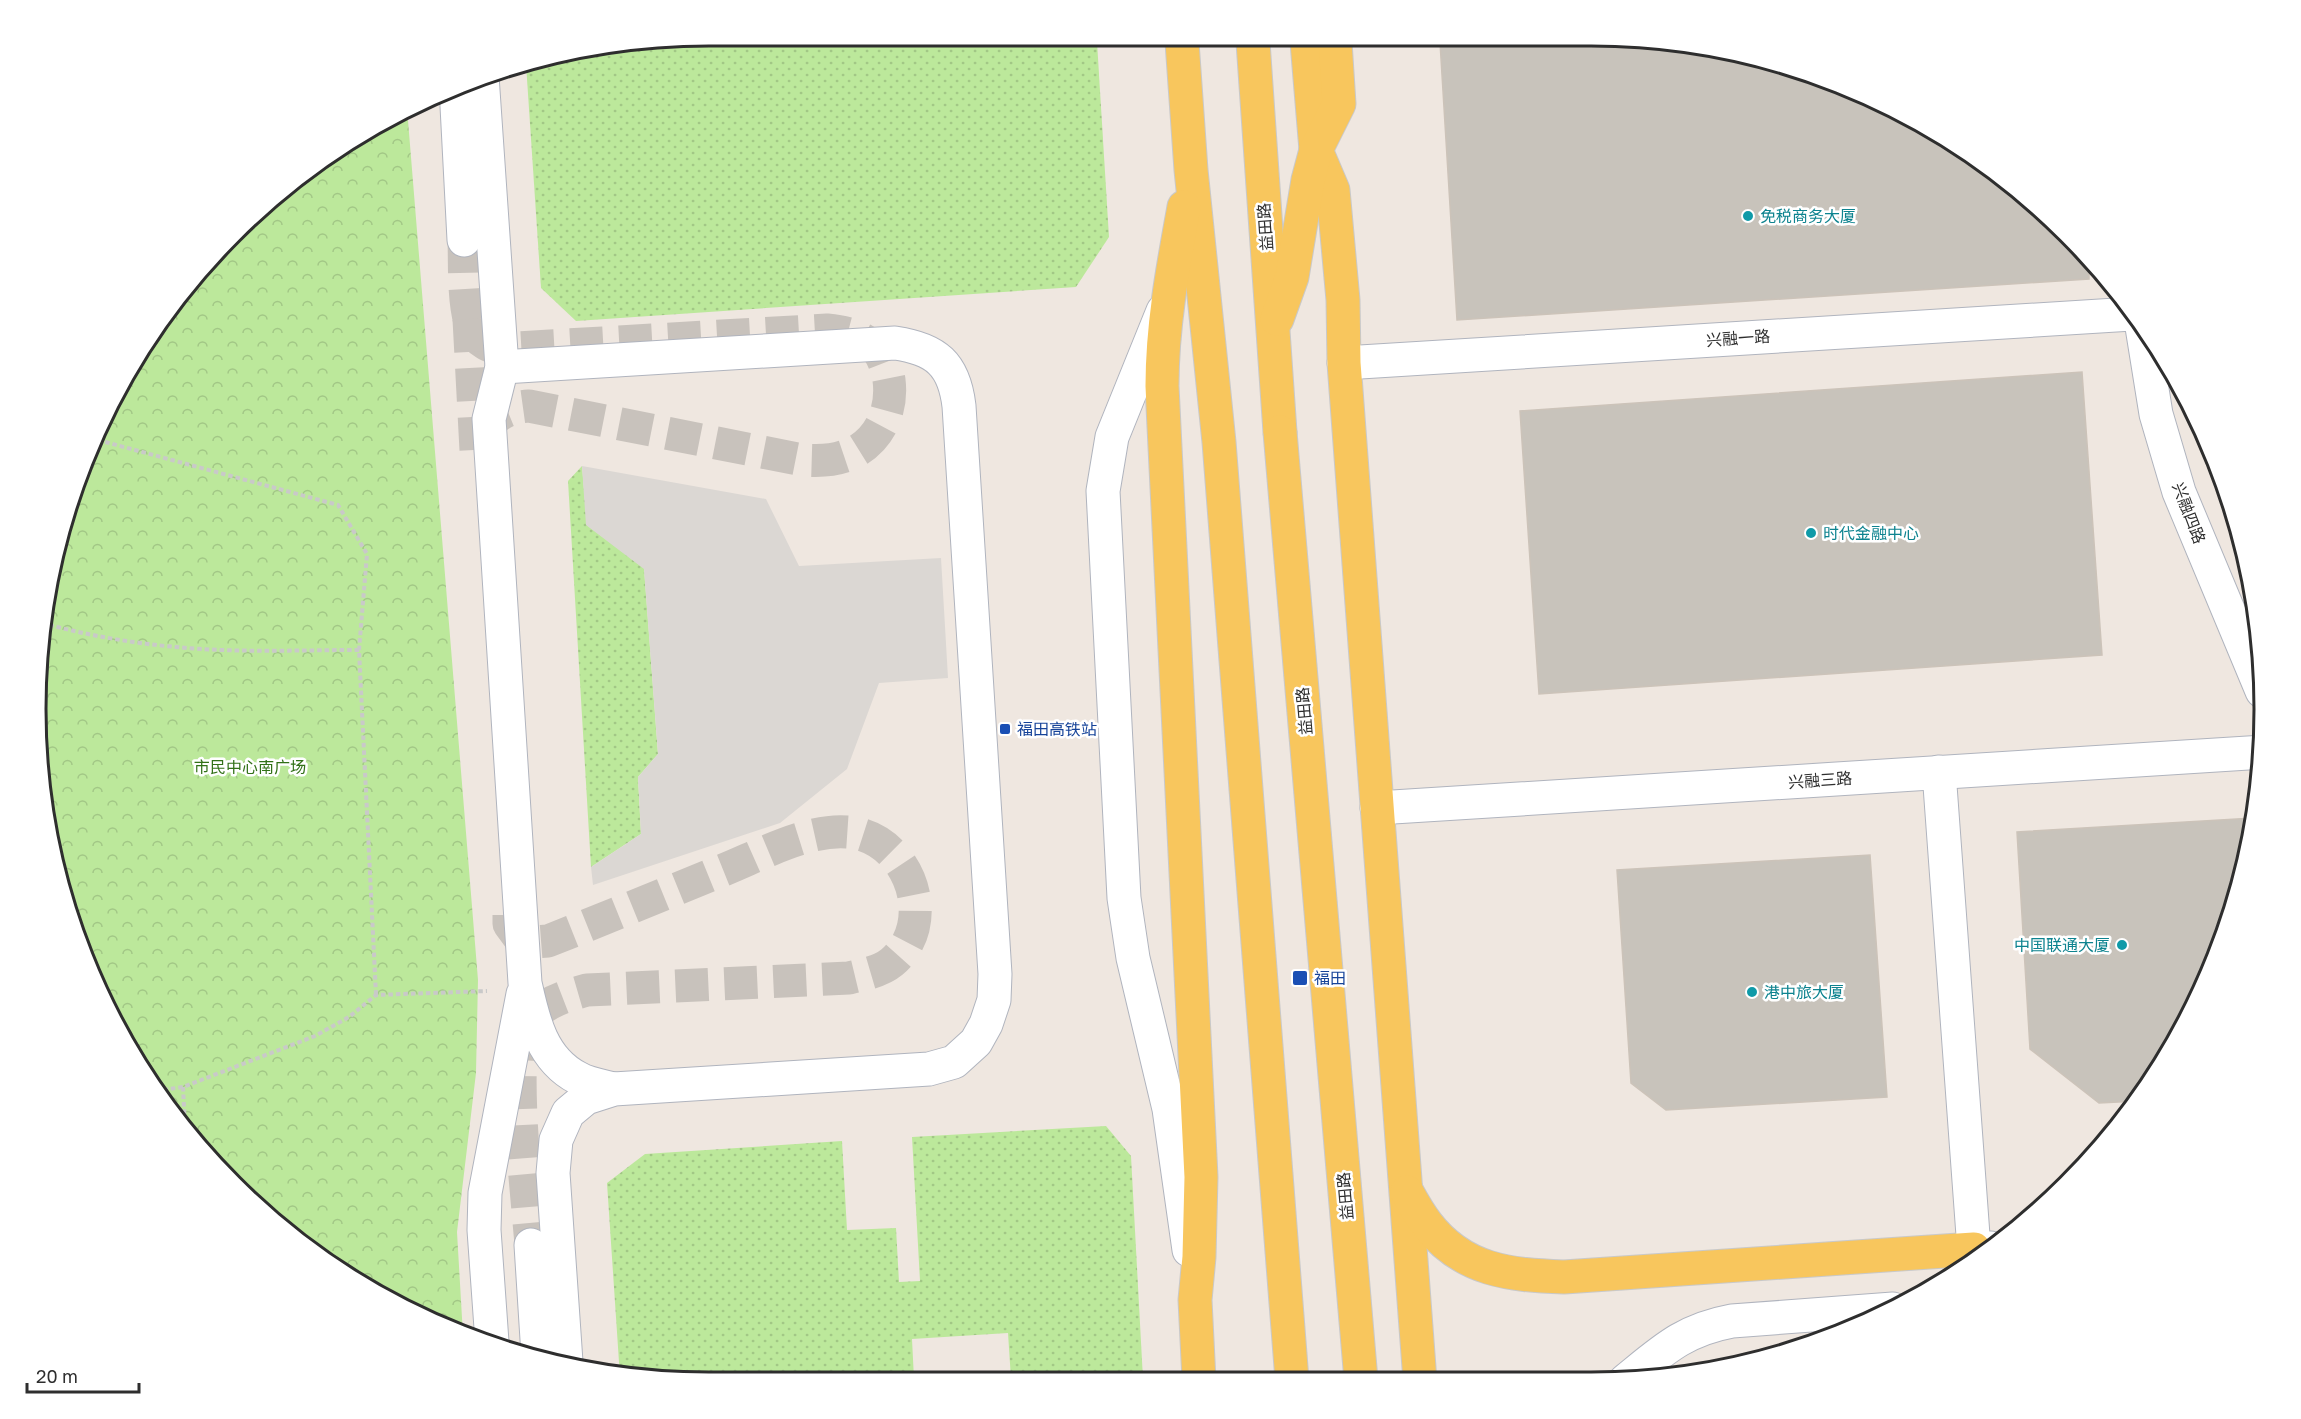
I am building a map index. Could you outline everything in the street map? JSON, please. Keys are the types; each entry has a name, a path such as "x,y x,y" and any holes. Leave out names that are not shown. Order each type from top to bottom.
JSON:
{"main road":[{"path":"1181,46 1191,170 1219,442 1292,1372"},
{"name":"益田路","path":"1252,46 1280,432 1360,1372"},
{"path":"1307,46 1316,150 1333,190 1343,300 1344,363 1419,1372"},
{"path":"1273,333 1292,278 1308,180 1316,150 1339,104 1335,46"},
{"path":"1191,170 1166,304 1162,345 1162,386 1201,1177 1199,1257 1195,1300 1199,1372"},
{"path":"1406,1191 1427,1225 1454,1251 1482,1266 1523,1275 1564,1277 1977,1248"}],"street":[{"path":"483,87 502,367 489,419 525,983 534,1026 552,1057 578,1078 614,1089"},
{"path":"457,97 464,240"},
{"path":"1166,304 1112,437 1103,491 1124,898 1133,958 1169,1109 1195,1300"},
{"name":"兴融一路","path":"1344,363 2123,315"},
{"path":"502,367 895,343 914,346 932,353 944,363 953,377 957,391 995,974 994,1000 986,1024 976,1042 954,1062 929,1069 614,1089 586,1098 568,1113 556,1140 553,1173 566,1357"},
{"name":"兴融四路","path":"2145,344 2156,414 2180,492 2253,669"},
{"name":"兴融三路","path":"1377,808 2253,753"},
{"path":"1939,772 1982,1245"},
{"path":"492,1335 484,1230 485,1193 525,983"},
{"path":"531,1245 538,1350"},
{"path":"1639,1371 1673,1342 1712,1325 1732,1321 1870,1311"}],"path":[{"path":"104,441 338,505 367,554 359,650 376,995 366,1006 333,1027 183,1087 167,1089"},
{"path":"52,625 93,635 177,648 359,650"},
{"path":"376,995 490,991"},
{"path":"183,1087 184,1113"}],"green space":[{"path":"1097,46 1109,237 1076,287 576,321 541,288 527,73 580,59 666,48"},
{"name":"市民中心南广场","path":"408,119 478,980 476,1073 457,1232 462,1324 378,1284 341,1261 306,1235 272,1208 241,1178 211,1147 184,1113 158,1078 135,1041 97,963 82,923 59,839 52,796 46,710 52,623 69,538 97,456 135,378 158,341 211,272 272,211 341,158"},
{"path":"582,466 587,525 644,568 658,754 638,777 641,834 591,867 568,481"},
{"path":"1106,1126 1131,1156 1143,1372 1011,1372 1008,1333 912,1339 914,1372 710,1372 619,1366 607,1183 645,1154 842,1141 847,1230 896,1228 899,1282 920,1281 912,1137"}],"shaded area":[{"path":"582,466 766,499 799,566 941,558 948,678 879,683 847,769 780,823 593,885 591,867 641,834 638,777 658,754 644,569 586,525"}],"building":[{"name":"免税商务大厦","path":"1440,46 1592,46 1678,52 1721,59 1805,82 1885,115 1960,158 2029,211 2089,271 2089,279 1457,320"},
{"name":"时代金融中心","path":"2082,372 2102,655 1539,694 1520,411"},
{"name":"中国联通大厦","path":"2245,818 2232,881 2204,963 2166,1041 2125,1102 2099,1103 2030,1049 2017,832"},
{"name":"港中旅大厦","path":"1870,855 1887,1097 1666,1110 1631,1083 1617,870"}],"tunnel":[{"path":"464,240 465,290 472,329 484,343 497,349 827,330 854,336 872,345 882,357 889,380 889,403 882,425 876,434 859,450 831,459 803,460 529,406 512,409 498,416 488,427 481,443"},
{"path":"469,319 476,450"},
{"path":"509,915 509,924 520,939 535,942 548,941 783,845 831,832 847,832 868,837 887,848 901,864 910,883 915,904 914,925 906,945 892,962 872,972 849,978 587,990 547,1005 533,1016 523,1039 520,1064 524,1164 531,1245"}],"place":[{"name":"免税商务大厦","path":"1748,216"},
{"name":"时代金融中心","path":"1811,533"},
{"name":"福田高铁站","path":"1005,729"},
{"name":"中国联通大厦","path":"2122,945"},
{"name":"福田","path":"1300,978"},
{"name":"港中旅大厦","path":"1752,992"}]}
